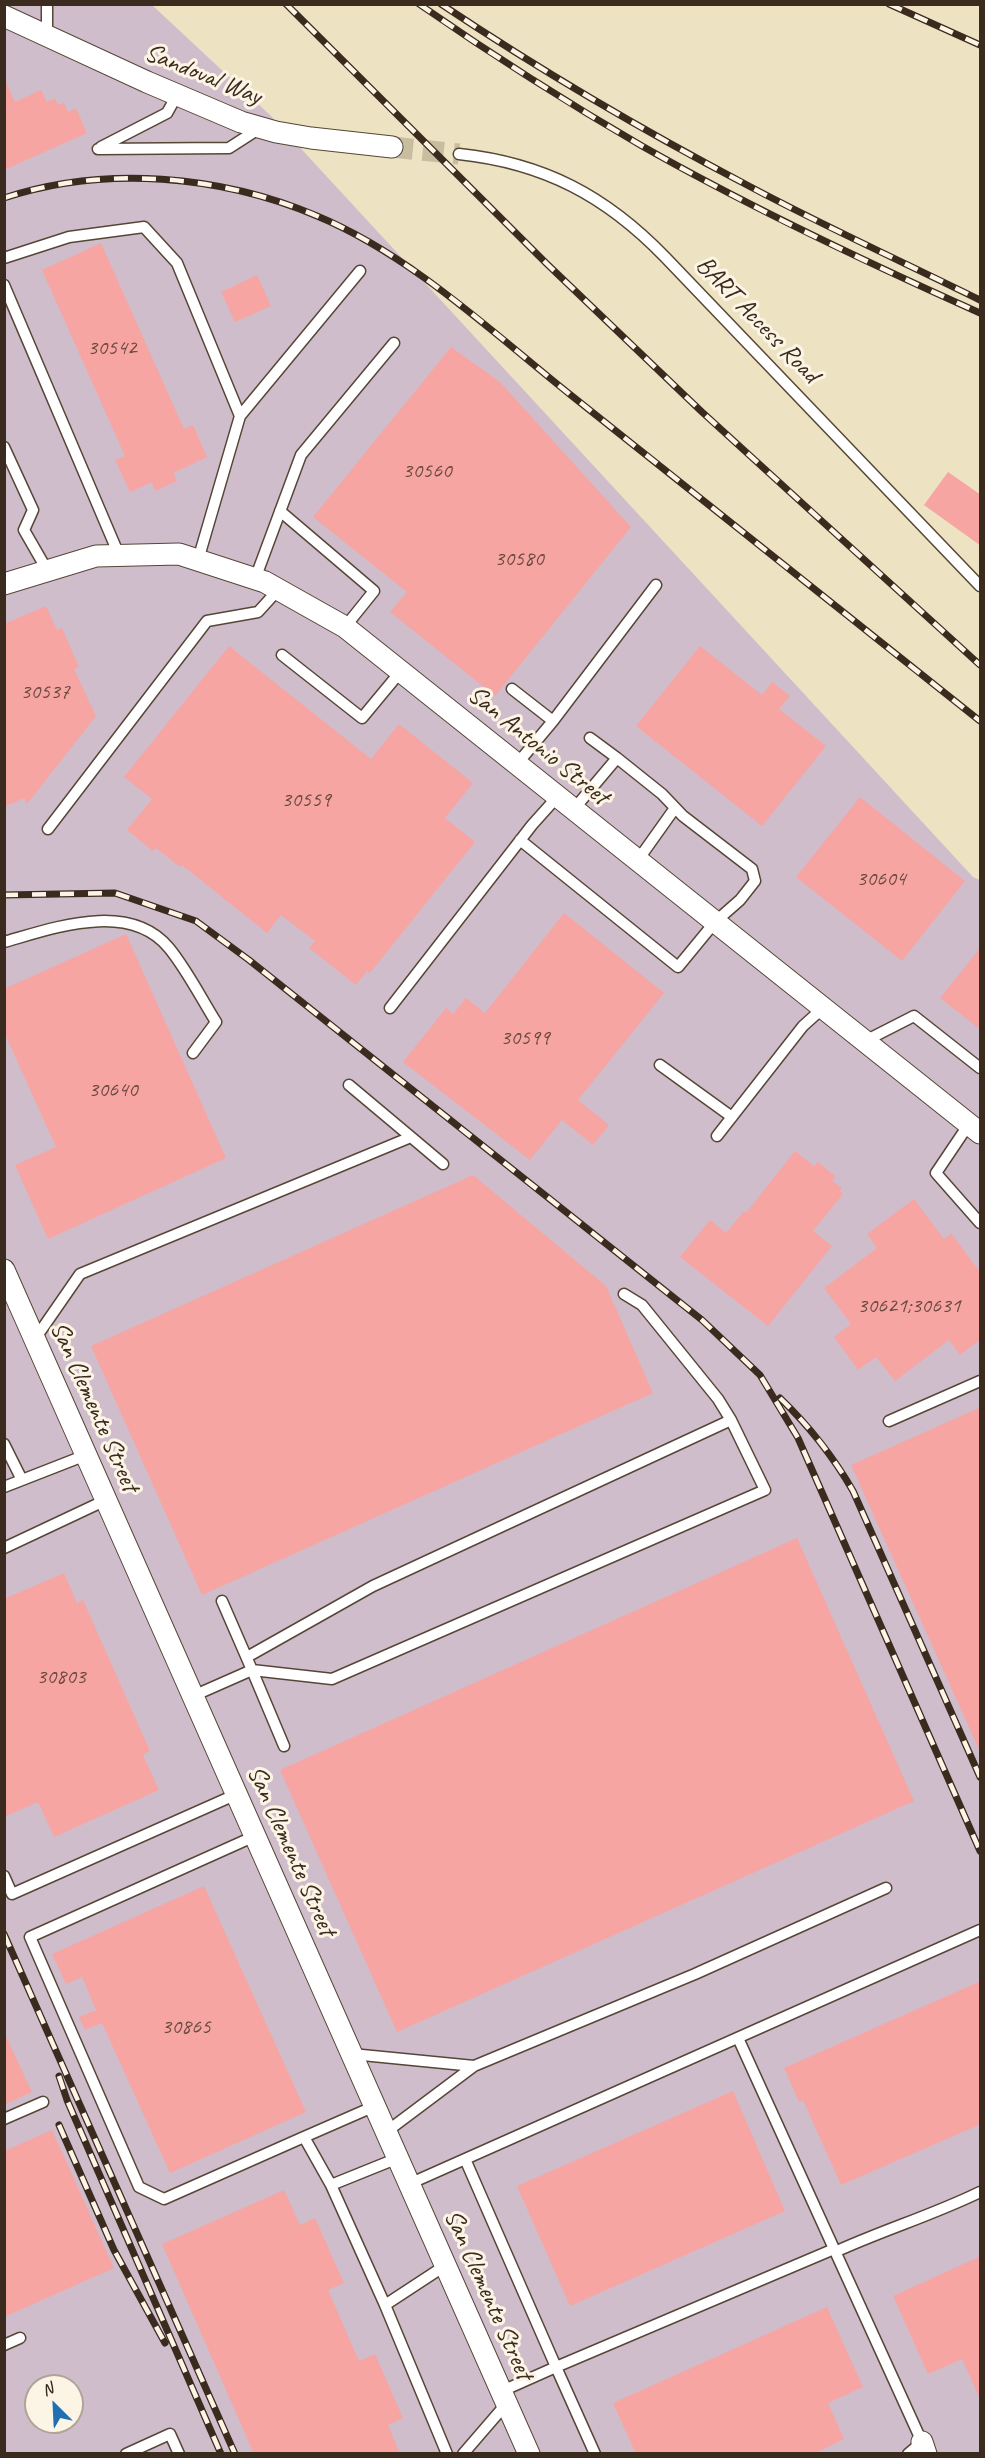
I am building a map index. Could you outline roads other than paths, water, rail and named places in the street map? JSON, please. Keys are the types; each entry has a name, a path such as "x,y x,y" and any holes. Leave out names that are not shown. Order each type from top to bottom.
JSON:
{"street":[{"name":"Sandoval Way","path":"4,16 177,95 260,128 311,138 392,147"},
{"name":"San Antonio Street","path":"4,584 96,556 179,554 255,579 345,627 977,1129"},
{"name":"San Clemente Street","path":"4,1270 529,2454"}],"lane":[{"path":"47,4 47,36"},
{"path":"177,95 167,113 99,149 229,148 260,128"},
{"name":"BART Access Road","path":"459,154 502,160 560,179 587,192 628,222 665,257 981,585"},
{"path":"4,258 69,237 144,227 177,263 240,416"},
{"path":"198,560 240,416 360,271"},
{"path":"4,285 119,555"},
{"path":"255,579 302,455 394,343"},
{"path":"4,447 33,510 24,530 47,570"},
{"path":"280,511 374,591 345,627"},
{"path":"517,764 553,721 656,585"},
{"path":"48,829 207,621 258,612 278,590"},
{"path":"282,655 362,718 401,671"},
{"path":"512,689 553,721"},
{"path":"520,840 678,967 715,922 740,900 755,881 752,869 590,738"},
{"path":"390,1008 520,840 617,758"},
{"path":"638,860 675,808"},
{"path":"4,942 59,927 100,921 142,926 168,947 216,1022 193,1053"},
{"path":"717,1136 803,1026 823,1008"},
{"path":"865,1041 914,1016 981,1068"},
{"path":"660,1065 732,1117"},
{"path":"349,1085 443,1164"},
{"path":"977,1129 936,1173 981,1222"},
{"path":"35,1339 80,1274 411,1137"},
{"path":"193,1696 252,1670 332,1679 765,1490 731,1420 718,1399 642,1305 624,1294"},
{"path":"889,1421 981,1381"},
{"path":"247,1657 373,1586 731,1420"},
{"path":"4,1444 21,1480"},
{"path":"4,1487 86,1455"},
{"path":"4,1548 106,1500"},
{"path":"222,1601 284,1746"},
{"path":"4,1876 12,1894 237,1794"},
{"path":"255,1836 30,1937 139,2187 164,2199 375,2106"},
{"path":"387,2132 474,2066 696,1974 886,1888"},
{"path":"410,2184 981,1930"},
{"path":"738,2038 835,2251 919,2450"},
{"path":"352,2054 474,2066"},
{"path":"4,2119 43,2102"},
{"path":"304,2137 331,2185 385,2305 447,2454"},
{"path":"331,2185 398,2158"},
{"path":"465,2159 595,2454"},
{"path":"463,2454 504,2397 556,2367 868,2237 940,2211 981,2192"},
{"path":"385,2305 446,2265"},
{"path":"4,2345 20,2338"},
{"path":"126,2454 170,2434 179,2454"}],"tunnel":[{"path":"392,147 459,154"}],"railway":[{"path":"286,4 547,264 702,412 980,665"},
{"path":"419,4 557,95 683,169 809,234 980,313"},
{"path":"441,4 554,76 669,143 805,215 980,300"},
{"path":"889,4 980,45"},
{"path":"4,198 82,181 122,178 162,179 242,191 280,202 352,232 418,273 450,297 980,721"},
{"path":"4,895 115,893 196,921 249,960 702,1320 760,1375 798,1438 980,1851"},
{"path":"780,1398 820,1442 853,1491 980,1777"},
{"path":"4,1934 235,2454"},
{"path":"59,2076 67,2100 221,2454"},
{"path":"59,2125 114,2250 165,2343"}]}
